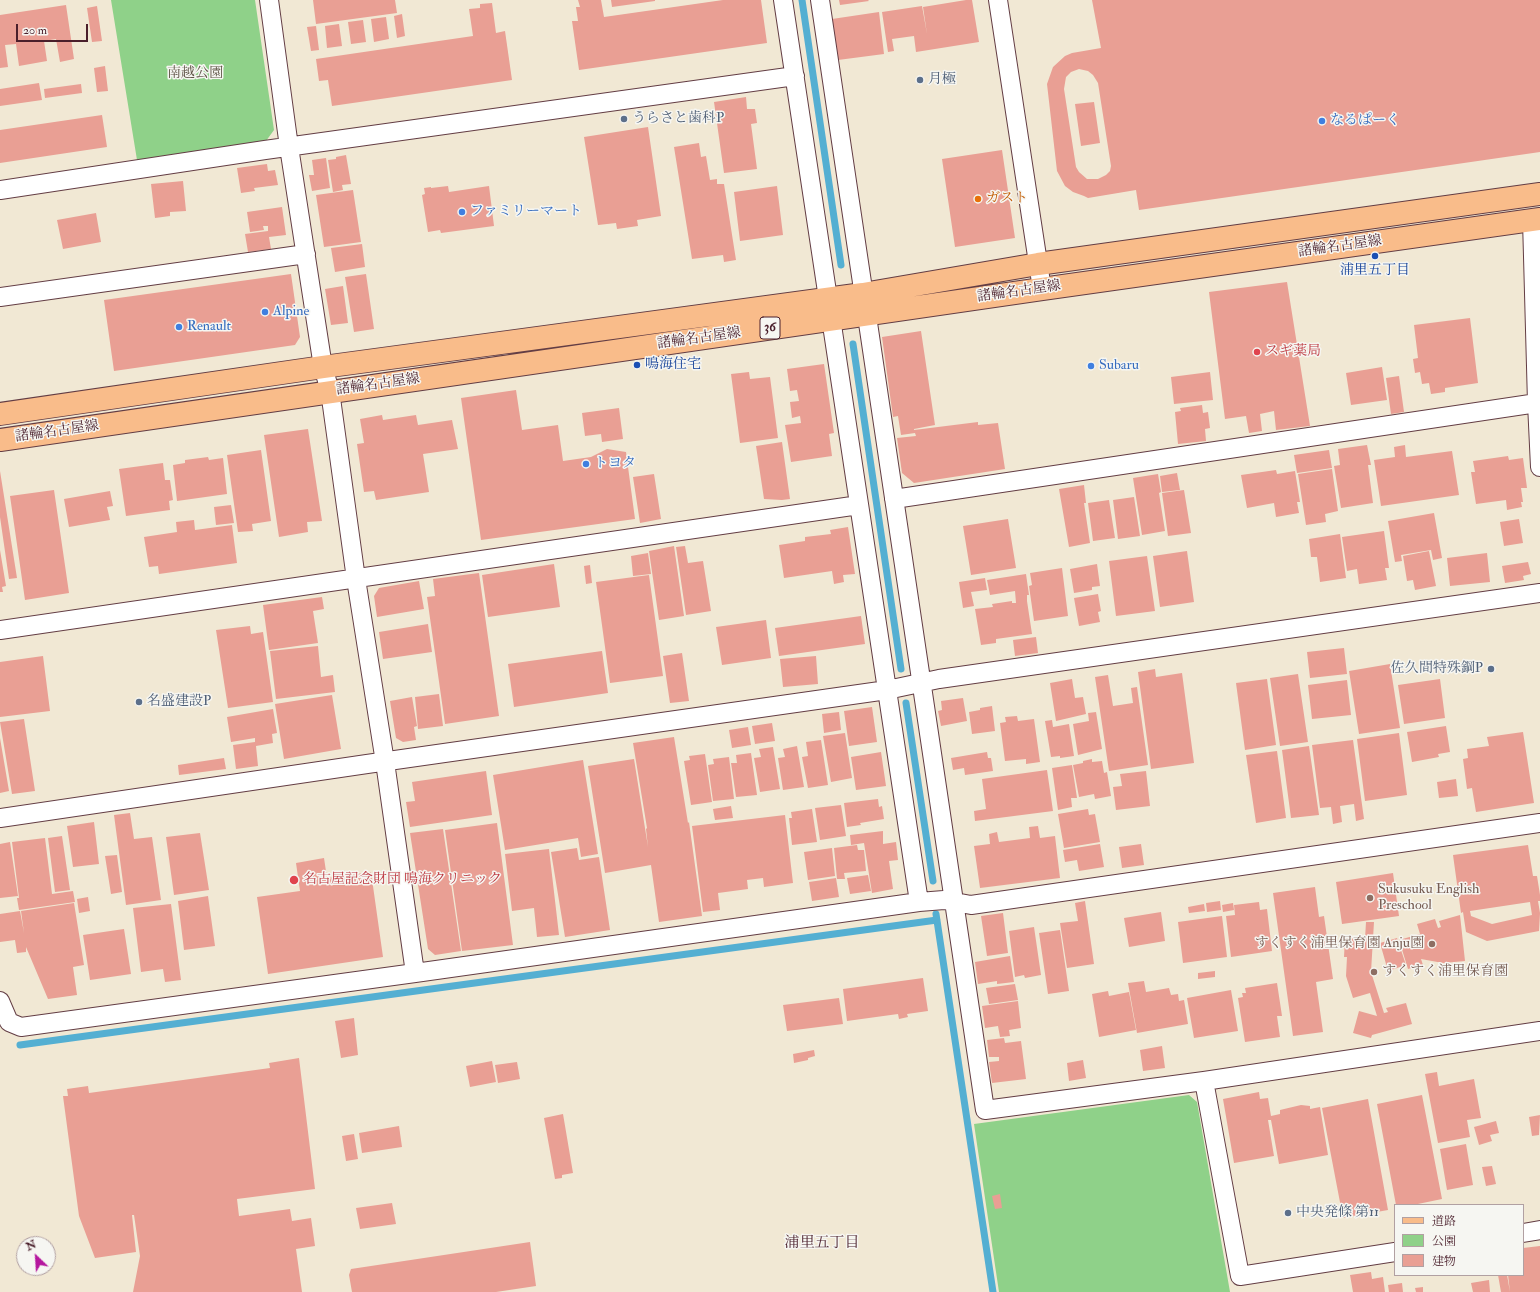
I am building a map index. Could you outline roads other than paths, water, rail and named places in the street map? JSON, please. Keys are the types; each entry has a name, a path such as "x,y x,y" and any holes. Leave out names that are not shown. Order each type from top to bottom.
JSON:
{"main road":[{"name":"諸輪名古屋線","path":"864,304 1038,264 1540,194"},
{"name":"諸輪名古屋線","path":"0,440 330,391 829,309 864,304 1042,289 1536,219"},
{"name":"諸輪名古屋線","path":"0,414 323,367 829,309"}],"street":[{"path":"269,0 289,147 323,367 330,391 356,579 385,762 415,973"},
{"path":"784,0 829,309 919,902"},
{"path":"820,0 985,1110 1204,1081 1540,1031"},
{"path":"998,0 1042,289"},
{"path":"0,190 289,147 795,76"},
{"path":"1536,219 1537,403 1540,467"},
{"path":"0,297 306,254"},
{"path":"894,499 1537,403"},
{"path":"0,630 859,505"},
{"path":"0,818 887,690 947,678 1540,593"},
{"path":"0,1001 9,1022 21,1028 919,902 944,900 971,905 1540,823"},
{"path":"1204,1081 1241,1284 1394,1252"},
{"path":"1524,1233 1540,1230"}],"waterway":[{"path":"802,0 841,265"},
{"path":"853,344 901,669"},
{"path":"906,703 933,881"},
{"path":"936,914 993,1292"},
{"path":"20,1045 937,920"}],"place":[{"name":"月極","path":"920,80"},
{"name":"うらさと歯科P","path":"624,119"},
{"name":"なるぱーく","path":"1322,121"},
{"name":"ガスト","path":"978,199"},
{"name":"ファミリーマート","path":"462,212"},
{"name":"浦里五丁目","path":"1375,256"},
{"name":"Alpine","path":"265,312"},
{"name":"Renault","path":"179,327"},
{"name":"スギ薬局","path":"1257,352"},
{"name":"鳴海住宅","path":"637,365"},
{"name":"Subaru","path":"1091,366"},
{"name":"トヨタ","path":"586,464"},
{"name":"佐久間特殊鋼P","path":"1491,669"},
{"name":"名盛建設P","path":"139,702"},
{"name":"名古屋記念財団 鳴海クリニック","path":"294,880"},
{"name":"Sukusuku English Preschool","path":"1370,898"},
{"name":"すくすく浦里保育園 Anju園","path":"1432,944"},
{"name":"すくすく浦里保育園","path":"1374,972"},
{"name":"中央発條 第11","path":"1288,1213"}],"district":[{"name":"浦里五丁目","path":"822,1244"}],"park label":[{"name":"南越公園","path":"195,74"}]}
